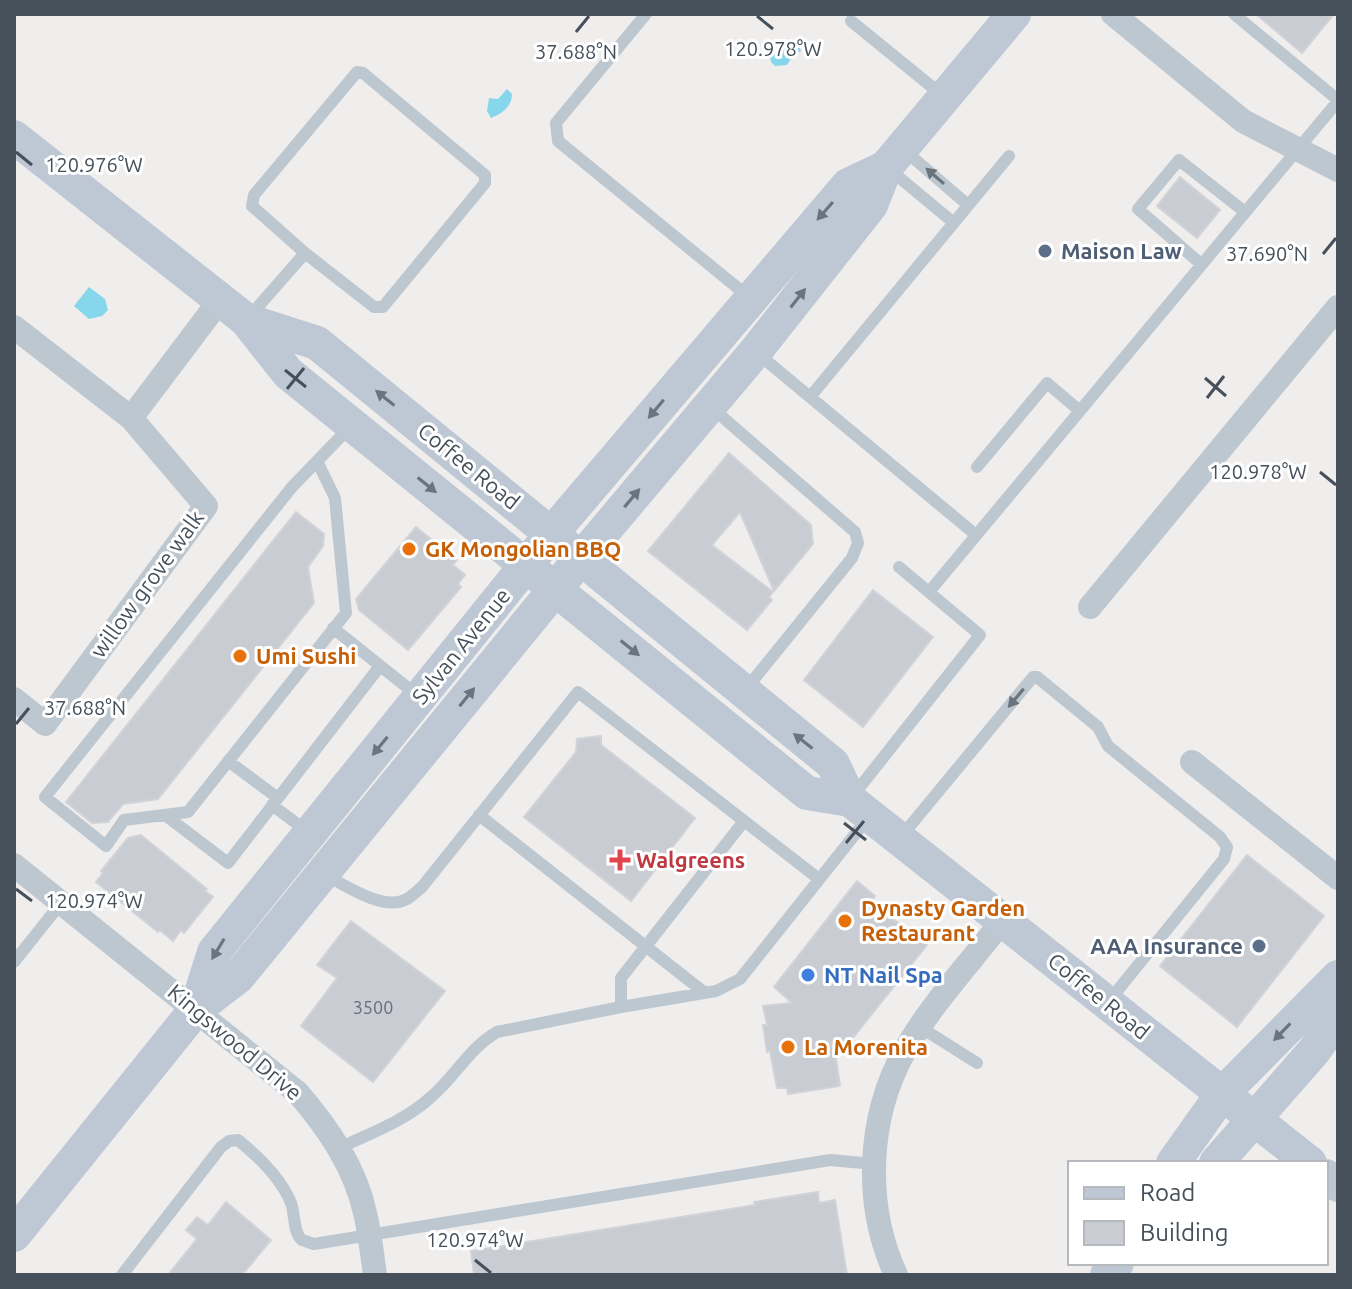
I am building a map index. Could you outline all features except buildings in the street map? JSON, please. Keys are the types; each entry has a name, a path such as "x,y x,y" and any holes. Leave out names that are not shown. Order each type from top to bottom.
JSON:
{"main road":[{"name":"Sylvan Avenue","path":"14,1235 196,1009 238,977 556,588 755,352 871,205 894,157 1014,14"},
{"name":"Coffee Road","path":"14,137 233,310 288,373 807,793 860,808 1307,1161"},
{"name":"Sylvan Avenue","path":"196,1009 214,952 552,533 848,185 894,157"},
{"name":"Coffee Road","path":"233,310 317,343 833,764 860,808"},
{"path":"1174,1161 1222,1094 1338,977"},
{"path":"1218,1161 1314,1051 1338,1017"}],"street":[{"path":"1113,14 1243,121 1338,170"},
{"path":"1090,607 1338,307"},
{"path":"131,418 233,310"},
{"name":"willow grove walk","path":"14,327 131,418 206,506 45,724 14,699"},
{"path":"1192,762 1338,878"},
{"name":"Kingswood Drive","path":"14,865 298,1093 339,1148 361,1200 375,1275"},
{"path":"896,1275 881,1230 875,1195 874,1164 879,1120 889,1086 903,1053 920,1027 1003,920"}],"lane":[{"path":"646,14 556,123 558,141 750,298"},
{"path":"929,592 1338,100 1234,14"},
{"path":"851,21 945,97"},
{"path":"357,72 363,73 485,175 485,183 383,307 374,307 305,253 252,206 254,195 357,72"},
{"path":"810,397 1009,156"},
{"path":"894,157 968,205"},
{"path":"894,157 954,223"},
{"path":"1201,264 1138,209 1179,160 1245,212"},
{"path":"233,310 305,253"},
{"path":"755,352 976,535"},
{"path":"977,467 1047,383 1080,411"},
{"path":"709,406 855,532 858,543 852,558 743,693"},
{"path":"317,461 335,498 346,613 188,812 124,820 106,846 45,797 292,487 317,461 352,425"},
{"path":"339,1148 407,1116 433,1096 482,1041 497,1032 716,991 740,979 819,879 860,808 980,635 899,567"},
{"path":"333,628 419,698"},
{"path":"165,815 228,863 380,666"},
{"path":"900,838 1033,677 1098,727 1108,746 1220,837 1227,847 1224,859 1107,1003"},
{"path":"323,873 358,893 389,903 405,901 422,887 578,692 819,879"},
{"path":"228,761 310,834"},
{"path":"479,815 705,993"},
{"path":"621,1007 621,978 744,821"},
{"path":"14,962 61,903"},
{"path":"920,1027 977,1063"},
{"path":"122,1275 221,1147 229,1141 238,1140 280,1184 292,1205 302,1240 314,1244 830,1160 874,1164"}],"water":[{"path":"791,40 797,42 801,51 787,65 775,66 770,56"},
{"path":"507,89 512,94 510,103 491,118 487,111 489,98 498,99"},
{"path":"89,287 105,299 108,310 102,316 89,319 74,306"}],"place":[{"name":"Maison Law","path":"1045,251"},
{"name":"GK Mongolian BBQ","path":"409,549"},
{"name":"Umi Sushi","path":"240,656"},
{"name":"Walgreens","path":"620,860"},
{"name":"Dynasty Garden Restaurant","path":"845,921"},
{"name":"AAA Insurance","path":"1259,946"},
{"name":"NT Nail Spa","path":"808,975"},
{"name":"La Morenita","path":"788,1047"}]}
